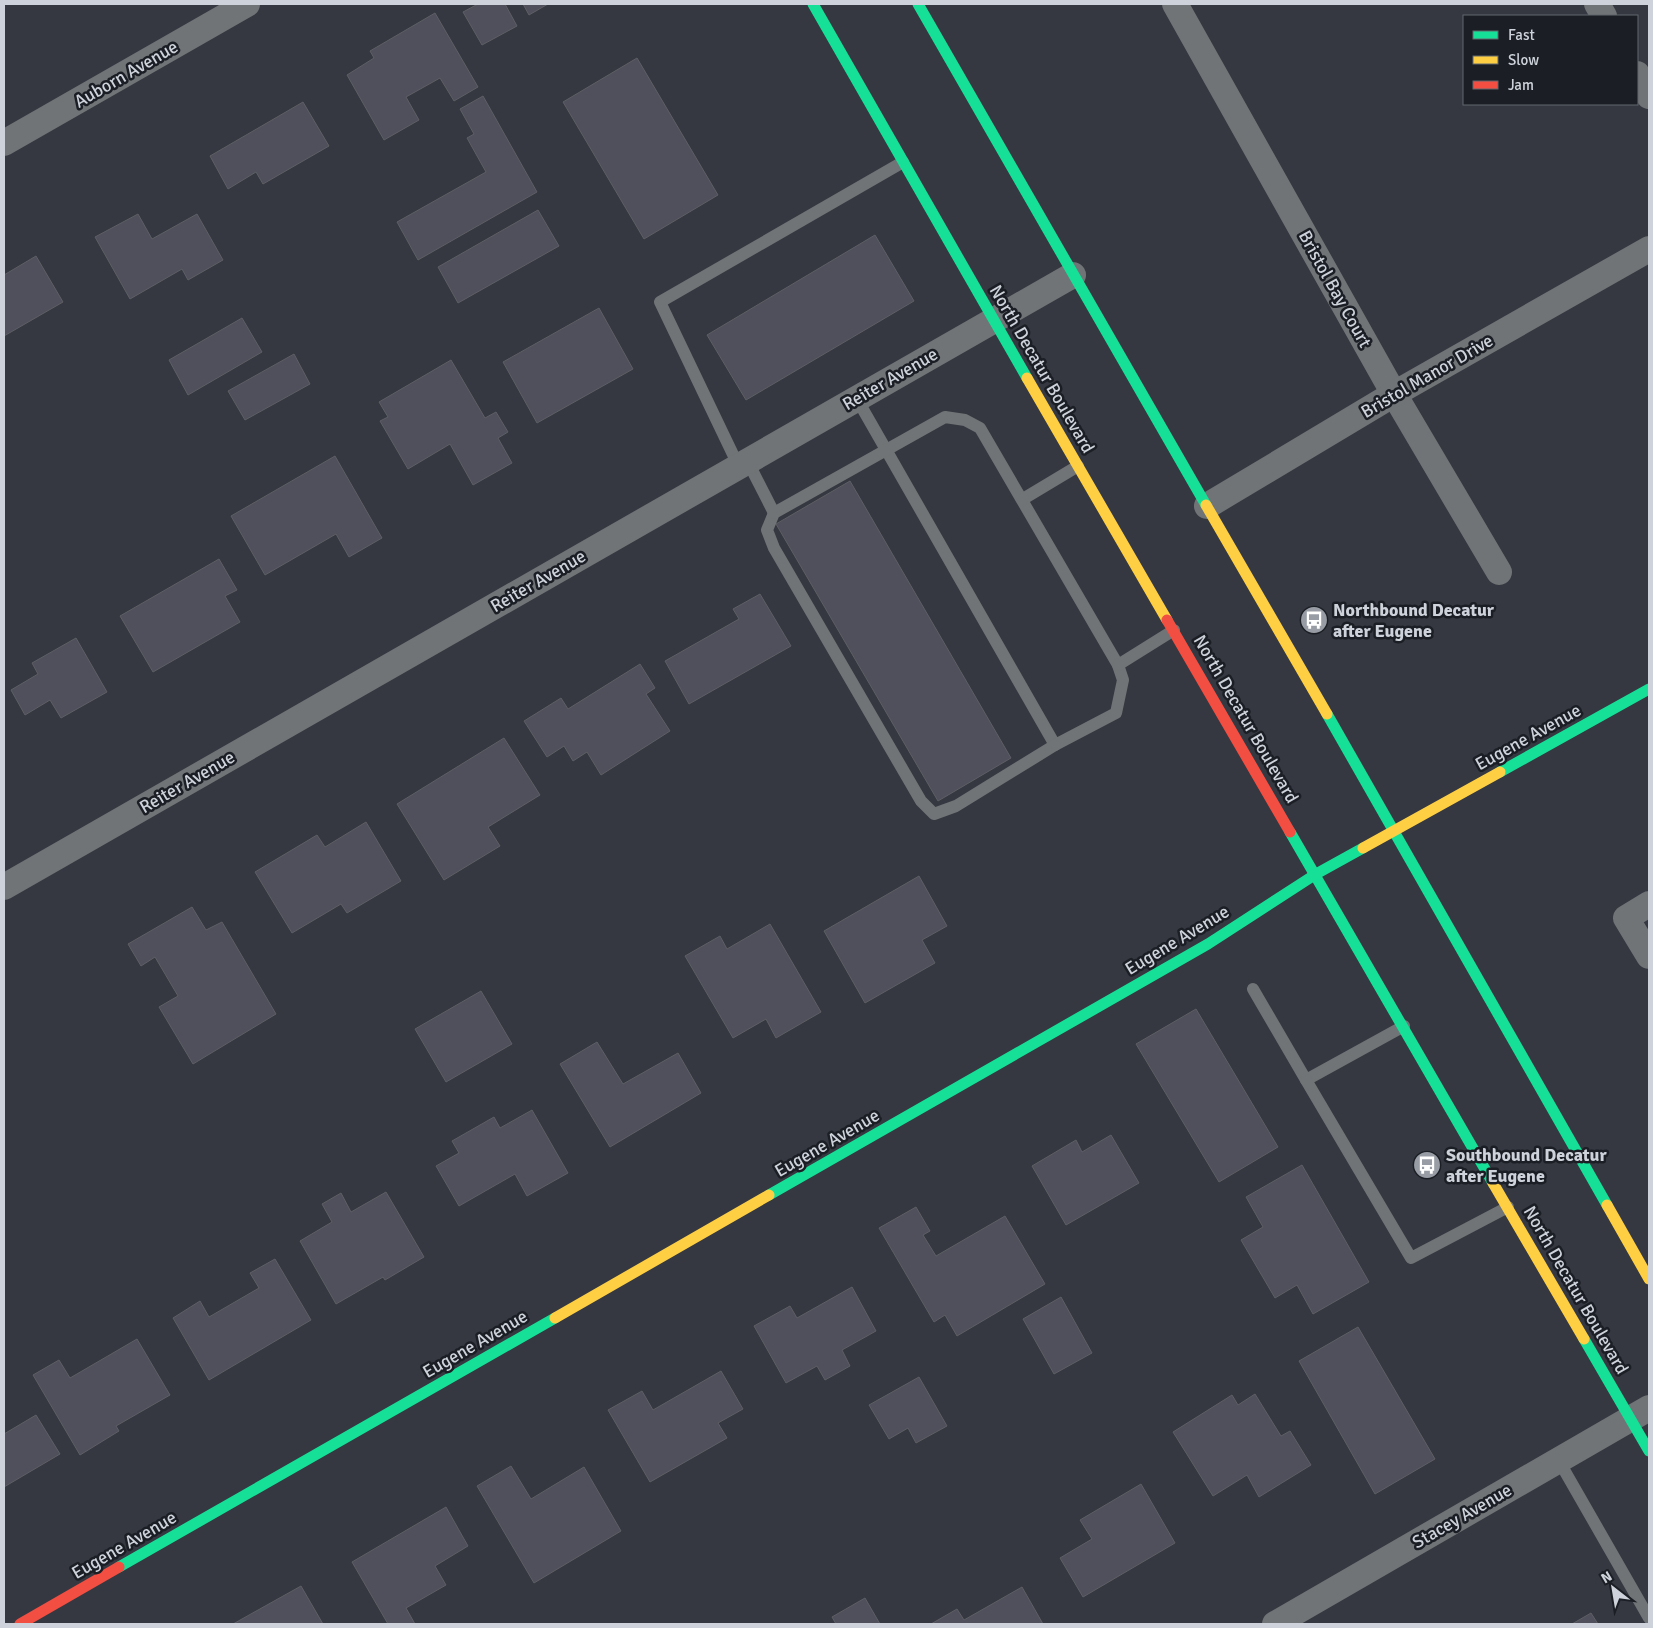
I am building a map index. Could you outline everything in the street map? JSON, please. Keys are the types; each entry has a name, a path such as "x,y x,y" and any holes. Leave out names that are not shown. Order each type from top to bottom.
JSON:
{"main road":[{"name":"North Decatur Boulevard","path":"813,4 993,320 1508,1207 1640,1414 1649,1451"},
{"path":"918,4 1394,831 1649,1279"},
{"name":"Eugene Avenue","path":"20,1624 1208,944 1316,874 1649,689"}],"street":[{"name":"Auborn Avenue","path":"4,143 247,4"},
{"name":"Bristol Bay Court","path":"1175,4 1394,394 1499,572"},
{"path":"1597,4 1603,15"},
{"path":"1638,76 1649,96"},
{"name":"Bristol Manor Drive","path":"1207,506 1394,394 1649,249"},
{"name":"Reiter Avenue","path":"4,887 1073,275"},
{"path":"1649,904 1626,918 1649,956"},
{"name":"Stacey Avenue","path":"1274,1624 1640,1414"}],"lane":[{"path":"774,513 743,464 660,302 903,162"},
{"path":"857,399 1055,745"},
{"path":"945,416 965,420 980,428 1023,499 1118,665 1123,680 1116,713 1055,745 956,806 934,814 921,801 774,548 767,530 774,513 945,416"},
{"path":"1023,499 1078,466"},
{"path":"1118,665 1174,630"},
{"path":"1253,989 1411,1258 1508,1207"},
{"path":"1306,1080 1404,1026"},
{"path":"1559,1461 1649,1618"}],"building":[{"path":"478,4 505,4 517,26 482,45 463,12"},
{"path":"523,4 548,4 529,15"},
{"path":"435,13 478,87 454,101 440,78 406,97 419,120 384,140 347,75 374,58 370,51"},
{"path":"637,58 718,195 644,239 563,102"},
{"path":"483,96 537,192 418,260 397,222 486,172 467,138 474,134 460,109"},
{"path":"303,102 329,146 263,184 256,172 228,189 210,156"},
{"path":"538,210 559,246 458,303 438,267"},
{"path":"138,214 152,239 197,214 223,260 188,280 182,269 130,299 95,237"},
{"path":"875,235 914,301 746,400 707,335"},
{"path":"36,256 63,302 4,336 4,275"},
{"path":"599,308 633,369 537,423 503,362"},
{"path":"242,318 262,352 188,395 169,360"},
{"path":"294,354 310,384 245,420 228,391"},
{"path":"451,360 485,418 496,412 508,432 498,438 512,463 473,485 450,444 408,469 380,421 388,417 379,402"},
{"path":"335,456 382,538 349,557 336,534 265,575 231,516"},
{"path":"850,481 1011,758 938,801 776,524"},
{"path":"219,559 237,590 225,596 240,622 153,672 120,616"},
{"path":"760,594 791,646 689,704 665,661 739,619 733,609"},
{"path":"76,638 107,692 61,718 50,700 25,715 11,690 38,674 32,663"},
{"path":"640,664 655,688 646,694 670,731 601,775 587,752 573,761 564,746 547,757 524,721 561,698 568,709"},
{"path":"504,738 540,795 488,827 500,846 444,880 397,804"},
{"path":"366,822 401,881 347,913 341,904 292,933 255,872 317,835 325,847"},
{"path":"919,876 947,926 922,940 935,963 865,1003 824,931"},
{"path":"192,907 206,930 222,922 276,1014 193,1064 159,1007 178,996 155,957 141,966 128,944"},
{"path":"770,924 821,1012 776,1038 766,1019 733,1038 685,956 720,936 727,949"},
{"path":"481,991 512,1044 446,1082 415,1029"},
{"path":"1196,1009 1278,1147 1219,1182 1136,1044"},
{"path":"597,1042 623,1084 678,1053 701,1093 610,1147 560,1064"},
{"path":"532,1110 568,1173 527,1196 515,1174 459,1206 436,1166 459,1153 452,1141 494,1117 500,1128"},
{"path":"1111,1135 1139,1183 1066,1225 1032,1166 1076,1140 1082,1152"},
{"path":"1302,1165 1369,1282 1313,1314 1297,1285 1275,1298 1241,1240 1263,1227 1246,1197"},
{"path":"386,1192 424,1257 385,1280 383,1277 336,1304 300,1241 332,1222 322,1204 341,1193 351,1212"},
{"path":"916,1207 930,1231 923,1235 936,1256 1005,1216 1045,1284 957,1336 945,1315 934,1322 879,1228"},
{"path":"275,1259 311,1320 209,1380 173,1318 200,1301 209,1317 259,1288 250,1273"},
{"path":"852,1287 876,1331 842,1350 850,1366 825,1380 817,1366 786,1383 754,1326 790,1306 797,1318"},
{"path":"1061,1297 1092,1353 1054,1374 1023,1319"},
{"path":"1358,1327 1435,1459 1375,1494 1299,1361"},
{"path":"137,1339 170,1395 116,1426 119,1431 80,1455 33,1375 59,1360 70,1378"},
{"path":"721,1371 743,1409 718,1423 727,1438 650,1482 608,1410 642,1391 653,1410"},
{"path":"919,1377 947,1426 916,1443 908,1428 889,1439 869,1405"},
{"path":"1255,1394 1281,1436 1290,1431 1311,1465 1259,1497 1247,1475 1213,1496 1173,1432 1232,1395 1238,1405"},
{"path":"36,1415 60,1454 4,1487 4,1434"},
{"path":"511,1466 531,1499 584,1467 621,1531 534,1583 477,1486"},
{"path":"1141,1484 1175,1543 1083,1597 1060,1558 1092,1539 1080,1520"},
{"path":"446,1507 468,1546 435,1566 446,1585 406,1608 415,1624 388,1624 352,1562"},
{"path":"301,1586 323,1624 233,1624"},
{"path":"1022,1587 1043,1624 931,1624 957,1609 964,1620"},
{"path":"865,1598 880,1624 836,1624 832,1617"},
{"path":"1591,1613 1598,1624 1572,1624"}],"traffic: fast":[{"path":"813,4 1027,378"},
{"path":"918,4 1206,505"},
{"path":"1500,772 1649,689"},
{"path":"1327,714 1607,1205"},
{"path":"1290,832 1493,1183"},
{"path":"769,1195 1208,944 1316,874 1363,848"},
{"path":"119,1567 555,1318"},
{"path":"1584,1339 1649,1451"}],"traffic: slow":[{"path":"1027,378 1167,620"},
{"path":"1206,505 1327,714"},
{"path":"1363,848 1500,772"},
{"path":"1493,1183 1584,1339"},
{"path":"555,1318 769,1195"},
{"path":"1607,1205 1649,1279"}],"traffic: jam":[{"path":"1167,620 1290,832"},
{"path":"20,1624 119,1567"}],"place":[{"name":"Northbound Decatur after Eugene","path":"1314,620"},
{"name":"Southbound Decatur after Eugene","path":"1427,1165"}]}
